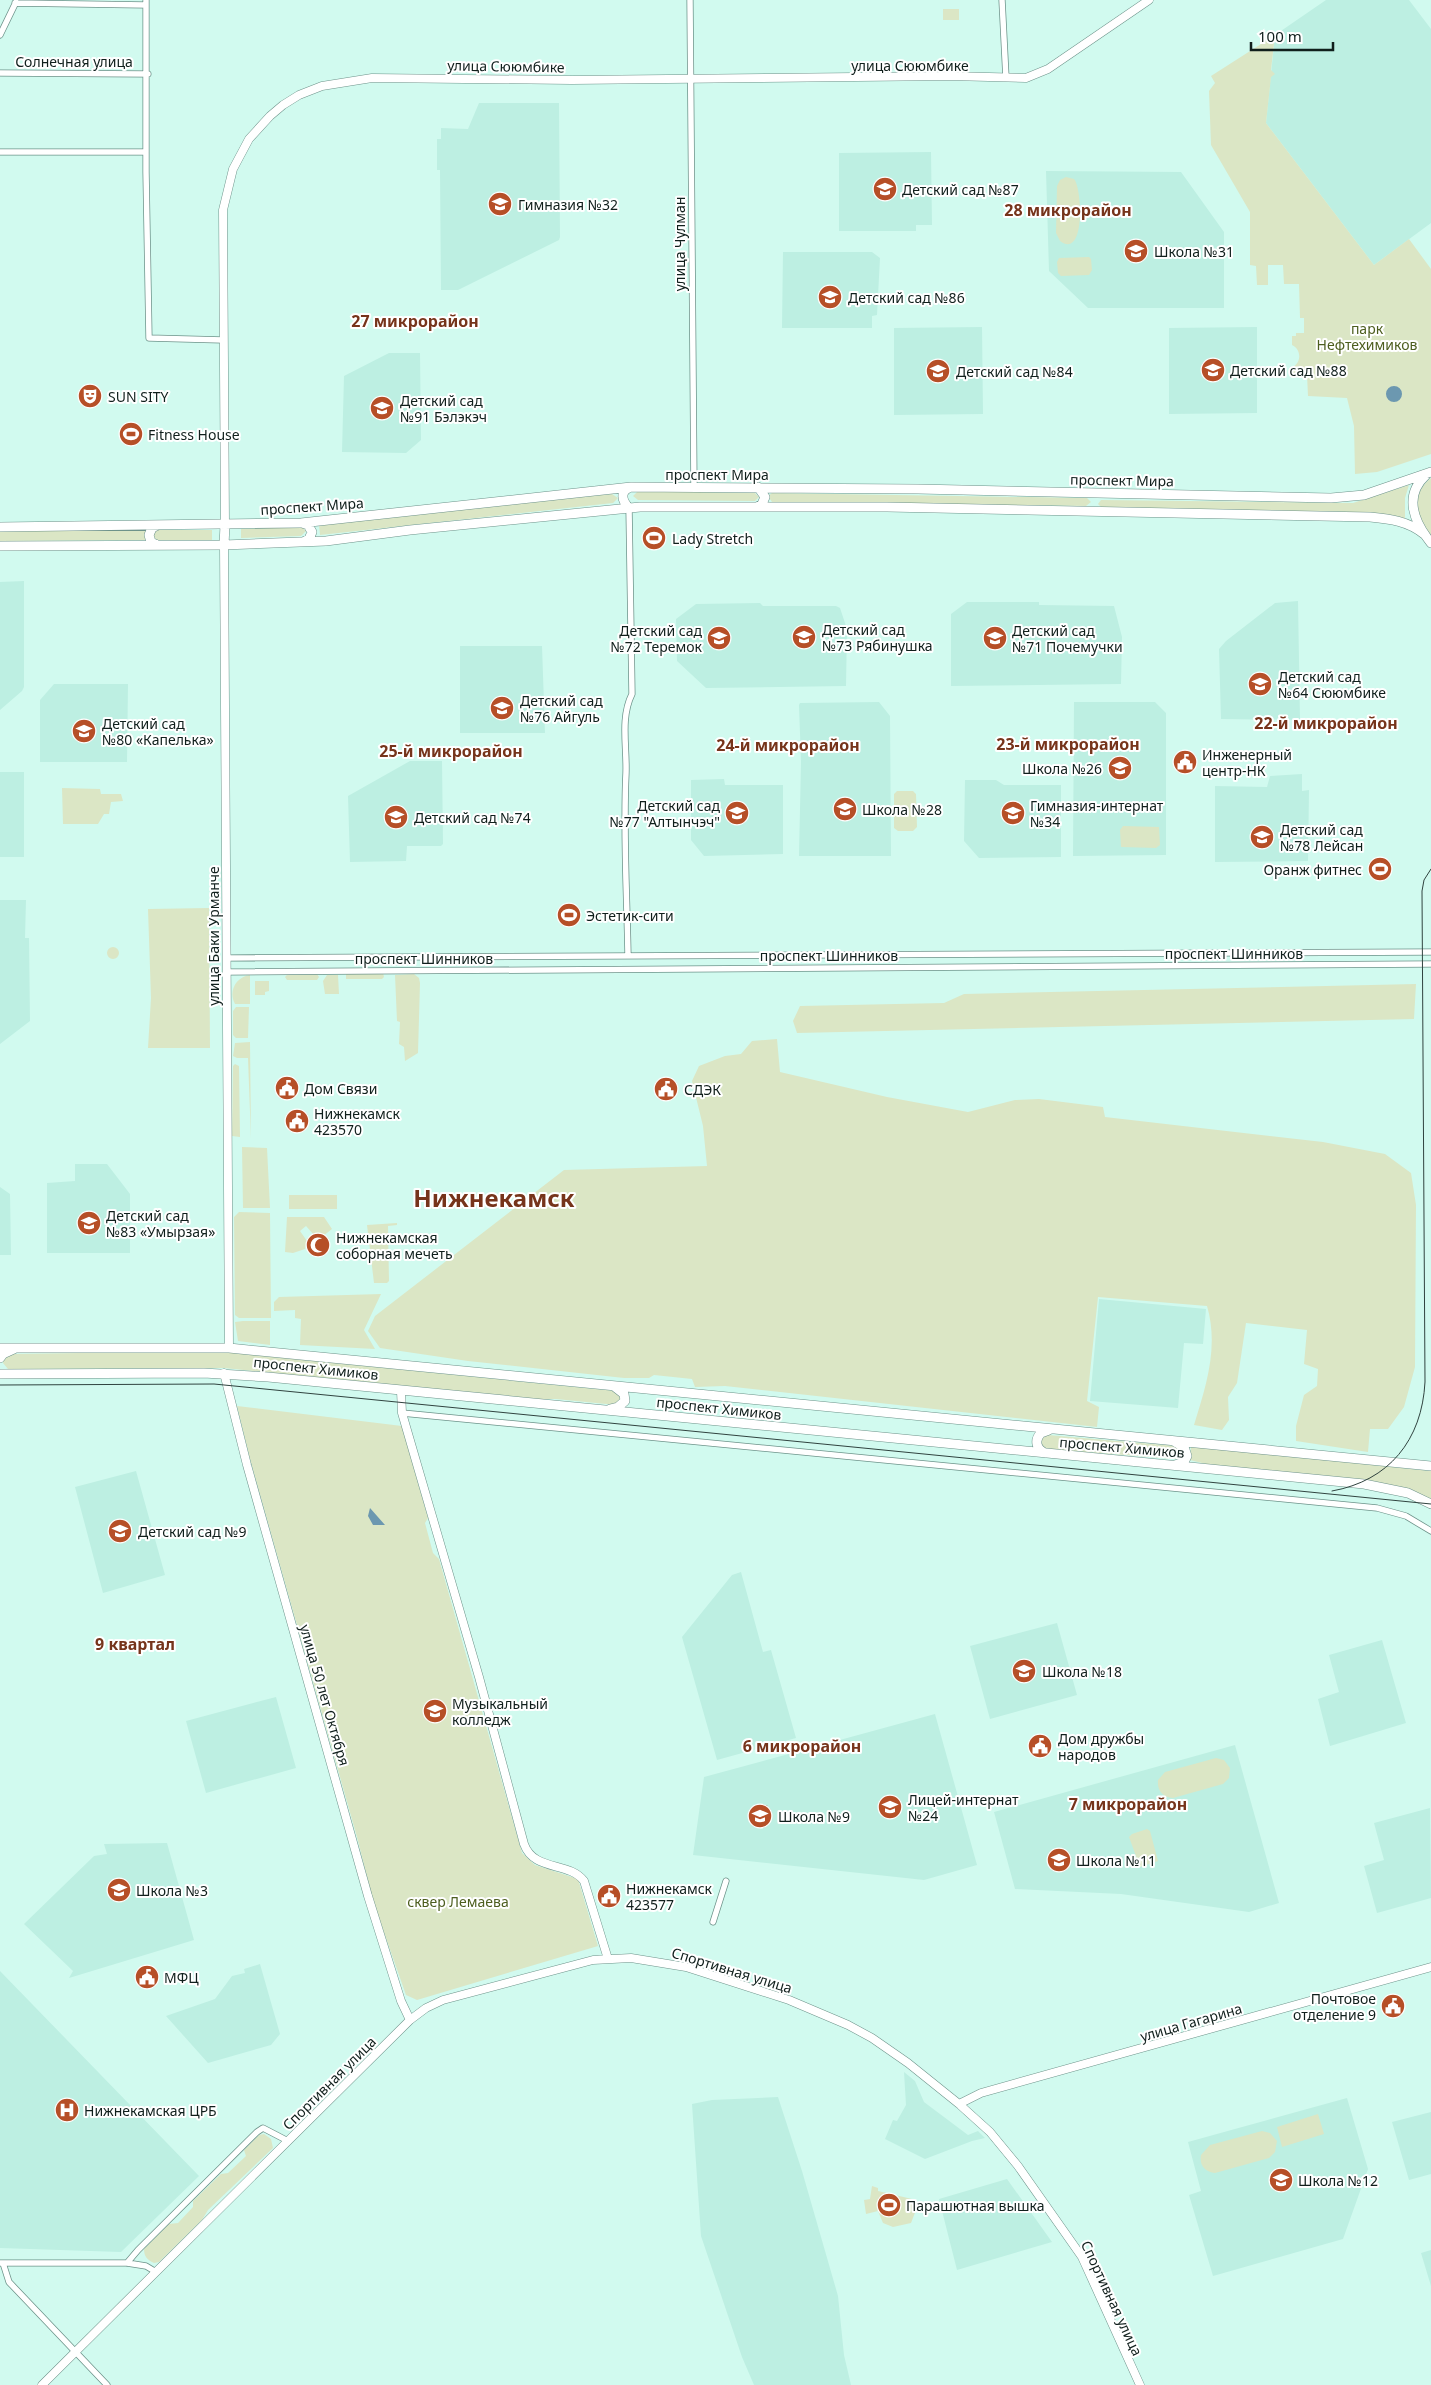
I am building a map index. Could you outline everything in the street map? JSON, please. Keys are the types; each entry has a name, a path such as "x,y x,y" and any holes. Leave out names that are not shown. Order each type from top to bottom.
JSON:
{"main road":[{"name":"проспект Мира","path":"0,527 301,523 631,487 1095,492 1339,498 1364,495 1431,472"},
{"name":"проспект Мира","path":"1431,472 1419,482 1412,497 1413,515 1431,543"},
{"path":"629,508 624,502 623,495 625,490 631,487"},
{"path":"757,507 763,502 765,497 758,487"},
{"path":"1094,510 1095,492"},
{"name":"проспект Мира","path":"0,546 224,545 302,542 629,508 757,507 1094,510 1383,518 1405,523 1424,534"},
{"path":"301,523 308,525 312,532 309,539 302,542"},
{"path":"158,545 151,542 148,535 152,528 159,525"},
{"name":"улица Баки Урманче","path":"224,545 225,525"},
{"name":"проспект Химиков","path":"0,1348 229,1348 1431,1466"},
{"path":"0,1358 3,1354 16,1348"},
{"path":"0,1365 5,1371 14,1374"},
{"name":"проспект Химиков","path":"0,1374 224,1373 1373,1486 1408,1493 1431,1504"},
{"path":"607,1410 618,1407 625,1401 624,1394 611,1385"},
{"path":"1047,1454 1039,1449 1036,1441 1041,1433 1052,1429"},
{"path":"1172,1441 1182,1446 1187,1453 1184,1462 1174,1466"}],"street":[{"name":"улица Чулман","path":"690,0 694,488"},
{"path":"1002,0 1006,78"},
{"name":"улица Сююмбике","path":"225,525 223,210 228,183 239,155 248,139 270,116 299,95 322,86 372,78 690,80 1026,78 1039,74 1149,0"},
{"path":"0,34 16,2"},
{"name":"Солнечная улица","path":"16,2 146,3 148,74 146,172 149,338 223,340"},
{"name":"Солнечная улица","path":"0,73 148,74"},
{"path":"0,152 146,152"},
{"path":"628,956 624,784 626,715 628,702 632,694 629,508"},
{"name":"улица Баки Урманче","path":"224,545 229,1348"},
{"path":"1354,952 1354,965"},
{"name":"проспект Шинников","path":"227,958 1431,952"},
{"name":"проспект Шинников","path":"227,972 1431,964"},
{"name":"улица 50 лет Октября","path":"224,1373 247,1465 368,1896 401,2001 410,2020"},
{"path":"401,1391 402,1413 479,1677 524,1844 528,1854 535,1860 572,1873 584,1881 608,1959"},
{"path":"402,1413 1377,1508 1406,1516 1431,1531"},
{"path":"713,1922 726,1882"},
{"name":"Спортивная улица","path":"42,2385 410,2020 426,2008 443,2000 568,1966 608,1959 631,1958 686,1967 790,2000 872,2038 908,2063 959,2104 990,2132 1018,2166 1082,2257 1140,2385"},
{"name":"улица Гагарина","path":"959,2104 981,2093 1431,1968"},
{"path":"127,2263 257,2132 263,2128 288,2141"},
{"path":"107,2385 9,2282 1,2263 127,2263 146,2266 156,2272"}],"shaded area":[{"path":"1326,0 1409,0 1431,29 1431,223 1374,265 1266,123 1275,35"},
{"name":"Гимназия №32","path":"479,103 559,103 560,237 559,240 458,290 441,290 440,170 437,170 437,139 441,139 441,128 468,129"},
{"name":"Детский сад №87","path":"931,152 932,225 916,225 916,231 839,231 839,153"},
{"name":"Школа №31","path":"1046,171 1181,172 1224,232 1224,308 1088,308 1049,271"},
{"name":"Детский сад №86","path":"783,252 872,252 880,258 877,315 872,316 872,328 782,328"},
{"name":"Детский сад №84","path":"982,327 983,414 894,415 894,328"},
{"name":"Детский сад №88","path":"1257,327 1257,413 1169,414 1169,328"},
{"name":"Детский сад №91 Бэлэкэч","path":"389,353 420,353 421,440 406,453 342,452 344,376"},
{"path":"24,581 24,687 22,691 0,710 0,582"},
{"name":"Детский сад №64 Сююмбике","path":"1298,601 1300,720 1221,719 1219,649 1226,641 1275,603"},
{"path":"967,602 1039,602 1039,605 1114,606 1122,637 1121,684 951,686 951,614"},
{"path":"760,603 763,606 836,606 840,608 847,629 846,686 706,688 677,661 676,619 696,604"},
{"name":"Детский сад №76 Айгуль","path":"460,646 542,646 545,733 460,733"},
{"name":"Детский сад №80 «Капелька»","path":"54,684 128,684 127,762 40,762 40,700"},
{"name":"Школа №28","path":"879,702 890,716 891,856 799,856 800,703"},
{"name":"Школа №26","path":"1074,702 1155,702 1166,713 1166,855 1073,856"},
{"name":"Детский сад №74","path":"410,761 442,761 443,844 441,846 407,846 406,861 350,862 348,796"},
{"path":"0,772 24,772 24,857 0,857"},
{"name":"Детский сад №78 Лейсан","path":"1302,774 1302,791 1309,790 1308,861 1215,862 1215,786 1267,787 1270,776"},
{"name":"Детский сад №77 \"Алтынчэч\"","path":"724,779 725,785 783,785 783,854 704,856 691,840 691,780"},
{"name":"Гимназия-интернат №34","path":"965,780 996,780 1004,785 1061,785 1061,857 979,858 964,841"},
{"path":"0,900 26,900 25,938 29,938 30,1021 0,1044"},
{"name":"Детский сад №83 «Умырзая»","path":"75,1164 107,1164 130,1194 130,1253 47,1253 47,1183 75,1181"},
{"path":"0,1187 10,1194 11,1255 0,1255"},
{"path":"1099,1299 1206,1309 1203,1344 1184,1343 1178,1408 1090,1401"},
{"name":"Детский сад №9","path":"136,1471 165,1575 103,1593 75,1487"},
{"path":"741,1572 763,1652 771,1650 796,1738 717,1760 682,1637 732,1575"},
{"name":"Школа №18","path":"1057,1623 1077,1695 990,1719 970,1646"},
{"path":"1382,1640 1406,1723 1330,1746 1318,1699 1339,1692 1329,1655"},
{"path":"276,1697 296,1768 206,1793 186,1721"},
{"name":"Лицей-интернат №24","path":"935,1714 977,1865 924,1880 693,1855 704,1777"},
{"path":"1235,1745 1279,1903 1249,1912 1121,1894 1015,1889 994,1812"},
{"path":"1430,1808 1431,1898 1377,1913 1364,1866 1384,1860 1374,1823"},
{"name":"Школа №3","path":"167,1843 194,1940 69,1978 73,1971 24,1924 94,1856 107,1854 104,1844"},
{"path":"260,1964 280,2034 271,2045 208,2063 166,2016 215,1999 232,1976 245,1973 244,1969"},
{"name":"Нижнекамская ЦРБ","path":"0,1971 199,2176 121,2252 0,2248"},
{"path":"904,2072 915,2081 924,2102 968,2135 978,2131 985,2138 925,2159 885,2139 893,2120 897,2121 906,2105"},
{"path":"778,2097 802,2171 838,2296 844,2355 851,2385 754,2385 742,2357 701,2236 692,2104 712,2100"},
{"name":"Школа №12","path":"1347,2098 1368,2169 1343,2239 1213,2276 1189,2195 1201,2191 1188,2142"},
{"path":"1431,2112 1431,2174 1409,2180 1392,2122"},
{"path":"1007,2179 1052,2242 957,2270 939,2199"},
{"path":"1431,2250 1431,2286 1421,2253"}],"green space":[{"path":"943,9 959,9 959,20 943,20"},
{"name":"парк Нефтехимиков","path":"1275,35 1271,70 1275,74 1271,77 1266,123 1374,265 1409,239 1431,269 1431,454 1377,472 1355,474 1354,426 1347,398 1308,396 1307,375 1293,374 1293,367 1299,359 1299,352 1292,345 1292,336 1296,336 1296,333 1304,333 1304,318 1300,318 1299,284 1284,284 1283,265 1268,265 1268,285 1257,285 1256,266 1250,265 1250,212 1211,145 1209,91 1215,83 1211,76"},
{"path":"1066,177 1074,179 1077,185 1080,207 1078,232 1074,240 1068,244 1060,241 1056,233 1057,186 1060,180"},
{"path":"1089,257 1092,270 1089,275 1061,276 1058,273 1057,262 1059,258"},
{"path":"1431,478 1431,538 1421,523 1417,507 1420,492 1424,484"},
{"path":"1409,485 1405,498 1405,519 1353,512 1102,508 1098,504 1101,500 1353,503"},
{"path":"638,491 755,493 759,497 755,501 638,500 633,496"},
{"path":"772,493 1087,498 1091,502 1086,506 772,502 768,496"},
{"path":"612,494 618,498 613,503 320,535 319,525 414,512"},
{"path":"302,527 306,531 301,536 241,538 241,529"},
{"path":"145,530 145,540 0,541 0,531"},
{"path":"212,530 212,540 157,540 153,536 155,531"},
{"path":"62,788 100,789 101,794 121,794 123,801 111,802 109,814 104,814 98,824 63,824"},
{"path":"897,791 913,791 916,794 917,827 913,831 898,831 894,828 894,794"},
{"path":"1123,826 1159,827 1160,845 1156,848 1121,847 1120,830"},
{"path":"209,908 210,1048 148,1048 151,998 148,909"},
{"path":"111,947 115,947 119,953 115,959 111,959 107,955 107,951"},
{"path":"346,973 383,973 384,977 382,979 346,979"},
{"path":"317,974 319,977 317,980 287,980 285,977 287,975"},
{"path":"414,974 419,978 420,983 418,1053 405,1061 404,1047 399,1044 400,1022 397,1021 395,975"},
{"path":"250,975 250,1004 235,1004 232,994 235,985 245,976"},
{"path":"327,975 338,975 339,994 325,994 323,981"},
{"path":"255,981 269,981 269,991 265,992 265,995 255,995"},
{"path":"1416,984 1414,1019 797,1033 793,1021 800,1006 944,1003 964,994"},
{"path":"236,1007 249,1007 248,1038 236,1038 233,1035 233,1011"},
{"path":"777,1039 780,1072 887,1097 968,1112 1015,1100 1039,1099 1103,1107 1105,1117 1323,1142 1385,1154 1411,1173 1416,1205 1415,1367 1404,1407 1388,1429 1370,1429 1368,1452 1296,1441 1296,1426 1304,1395 1317,1386 1318,1369 1304,1364 1307,1330 1246,1323 1237,1383 1228,1397 1229,1420 1222,1430 1194,1425 1210,1366 1212,1336 1207,1306 1098,1297 1087,1401 1099,1407 1097,1427 725,1386 695,1387 692,1379 654,1375 649,1378 624,1378 468,1361 380,1348 368,1331 375,1316 564,1170 707,1166 703,1126 692,1081 699,1066 725,1056 741,1054 752,1041"},
{"path":"250,1042 251,1139 248,1058 233,1056 235,1043"},
{"path":"235,1064 239,1066 240,1137 232,1136 233,1066"},
{"path":"242,1147 267,1148 270,1208 243,1208"},
{"path":"289,1195 337,1195 337,1209 289,1209"},
{"path":"239,1212 270,1213 271,1318 239,1318 235,1315 234,1217"},
{"path":"287,1217 324,1217 332,1229 323,1236 314,1235 306,1226 300,1231 307,1241 305,1249 293,1253 285,1252"},
{"path":"397,1223 397,1225 388,1226 389,1281 387,1283 374,1283 367,1225"},
{"path":"381,1294 364,1330 375,1349 300,1345 301,1319 295,1318 295,1310 274,1311 274,1302 279,1297"},
{"path":"270,1321 270,1345 238,1341 235,1322"},
{"path":"217,1351 616,1391 622,1397 616,1405 556,1399 529,1399 224,1368 8,1369 3,1363 4,1357 10,1354"},
{"name":"сквер Лемаева","path":"237,1406 402,1426 428,1518 425,1523 433,1553 439,1559 522,1853 535,1865 578,1879 598,1946 417,2000 406,1995 374,1904 357,1837 250,1459"},
{"path":"1048,1435 1177,1446 1183,1453 1180,1458 1175,1459 1047,1449 1042,1446 1041,1441 1043,1437"},
{"path":"1191,1446 1431,1471 1431,1499 1409,1489 1376,1482 1214,1466 1190,1460"},
{"path":"1216,1758 1224,1760 1230,1768 1229,1778 1223,1784 1173,1798 1163,1795 1159,1790 1158,1780 1165,1772"},
{"path":"1147,1829 1150,1831 1158,1861 1140,1867 1129,1837 1132,1834"},
{"path":"1318,2114 1324,2134 1282,2147 1277,2127"},
{"path":"1262,2131 1270,2133 1277,2141 1275,2152 1269,2158 1215,2173 1208,2171 1202,2165 1201,2155 1210,2145"},
{"path":"264,2134 271,2139 273,2148 208,2210 202,2220 159,2262 154,2263 148,2259 145,2256 144,2249 169,2224 178,2223 193,2207 193,2201 221,2174 228,2173 246,2156 244,2150 259,2135"},
{"name":"Парашютная вышка","path":"872,2186 878,2188 878,2191 912,2199 916,2210 911,2223 893,2227 883,2223 878,2211 866,2214 864,2200 870,2199"}],"water":[{"path":"1394,386 1400,388 1402,394 1400,400 1394,402 1388,400 1386,394 1388,388"},
{"path":"370,1508 385,1525 373,1525 368,1516"}],"tram line":[{"path":"1332,1491 1352,1486 1370,1478 1399,1455 1417,1422 1422,1403 1425,1382 1422,891 1424,880 1431,869"},
{"path":"0,1385 214,1384 1431,1504"}],"place":[{"name":"Детский сад №87","path":"885,189"},
{"name":"Гимназия №32","path":"500,204"},
{"name":"Школа №31","path":"1136,251"},
{"name":"Детский сад №86","path":"830,297"},
{"name":"Детский сад №88","path":"1213,370"},
{"name":"Детский сад №84","path":"938,371"},
{"name":"SUN SITY","path":"90,396"},
{"name":"Детский сад №91 Бэлэкэч","path":"382,408"},
{"name":"Fitness House","path":"131,434"},
{"name":"Lady Stretch","path":"654,538"},
{"name":"Детский сад №73 Рябинушка","path":"804,637"},
{"name":"Детский сад №72 Теремок","path":"719,638"},
{"name":"Детский сад №71 Почемучки","path":"995,638"},
{"name":"Детский сад №64 Сююмбике","path":"1260,684"},
{"name":"Детский сад №76 Айгуль","path":"502,708"},
{"name":"Детский сад №80 «Капелька»","path":"84,731"},
{"name":"Инженерный центр-НК","path":"1185,762"},
{"name":"Школа №26","path":"1120,768"},
{"name":"Школа №28","path":"845,809"},
{"name":"Детский сад №77 \"Алтынчэч\"","path":"737,813"},
{"name":"Гимназия-интернат №34","path":"1013,813"},
{"name":"Детский сад №74","path":"396,817"},
{"name":"Детский сад №78 Лейсан","path":"1262,837"},
{"name":"Оранж фитнес","path":"1380,869"},
{"name":"Эстетик-сити","path":"569,915"},
{"name":"Дом Связи","path":"287,1088"},
{"name":"СДЭК","path":"666,1089"},
{"name":"Нижнекамск 423570","path":"297,1121"},
{"name":"Детский сад №83 «Умырзая»","path":"89,1223"},
{"name":"Нижнекамская соборная мечеть","path":"318,1245"},
{"name":"Детский сад №9","path":"120,1531"},
{"name":"Школа №18","path":"1024,1671"},
{"name":"Музыкальный колледж","path":"435,1711"},
{"name":"Дом дружбы народов","path":"1040,1746"},
{"name":"Лицей-интернат №24","path":"890,1807"},
{"name":"Школа №9","path":"760,1816"},
{"name":"Школа №11","path":"1059,1860"},
{"name":"Школа №3","path":"119,1890"},
{"name":"Нижнекамск 423577","path":"609,1896"},
{"name":"МФЦ","path":"147,1977"},
{"name":"Почтовое отделение 9","path":"1393,2006"},
{"name":"Нижнекамская ЦРБ","path":"67,2110"},
{"name":"Школа №12","path":"1281,2180"},
{"name":"Парашютная вышка","path":"889,2205"}],"district":[{"name":"28 микрорайон","path":"1068,210"},
{"name":"27 микрорайон","path":"415,321"},
{"name":"22-й микрорайон","path":"1326,723"},
{"name":"23-й микрорайон","path":"1068,744"},
{"name":"24-й микрорайон","path":"788,745"},
{"name":"25-й микрорайон","path":"451,751"},
{"name":"Нижнекамск","path":"494,1197"},
{"name":"9 квартал","path":"135,1644"},
{"name":"6 микрорайон","path":"802,1746"},
{"name":"7 микрорайон","path":"1128,1804"}]}
